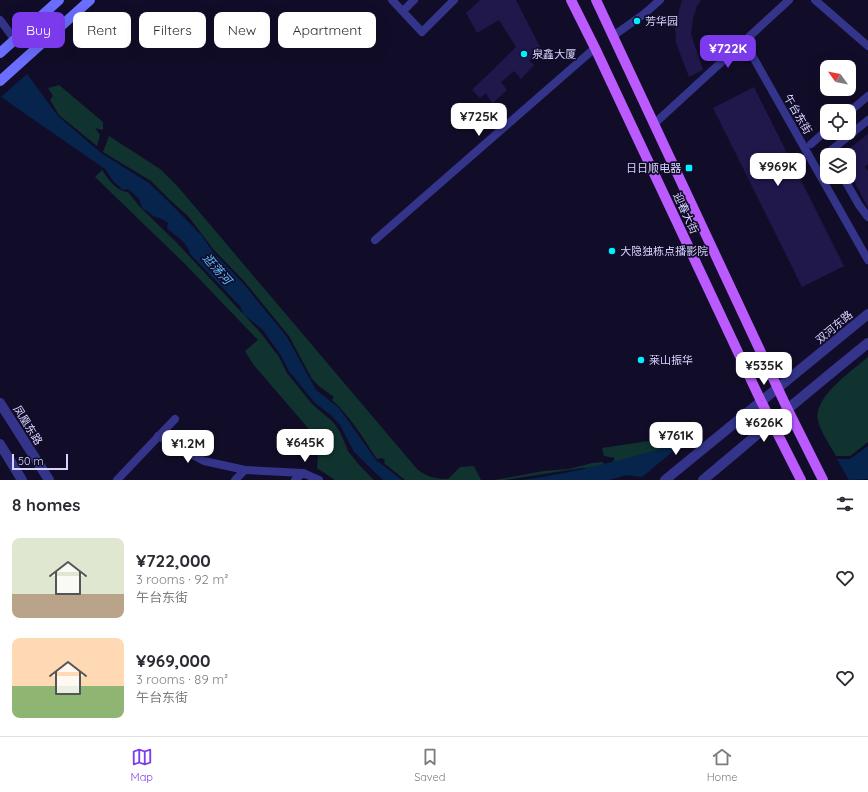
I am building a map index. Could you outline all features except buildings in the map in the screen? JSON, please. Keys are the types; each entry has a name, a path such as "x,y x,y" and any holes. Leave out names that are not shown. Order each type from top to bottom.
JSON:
{"main road":[{"path":"46,12 59,0"},
{"path":"0,82 90,0"},
{"name":"迎春大街","path":"570,0 595,48 801,480"},
{"name":"迎春大街","path":"596,0 788,408 824,480"},
{"path":"0,53 12,43"}],"street":[{"path":"392,0 422,32 454,0"},
{"path":"405,9 414,0"},
{"path":"613,36 644,14 660,0"},
{"path":"654,124 789,0"},
{"path":"815,0 868,46"},
{"path":"0,20 12,36"},
{"name":"午台东街","path":"744,41 868,260"},
{"path":"375,240 595,48"},
{"path":"856,106 868,96"},
{"path":"834,148 868,120"},
{"path":"811,144 820,136"},
{"path":"847,184 868,217"},
{"name":"双河东路","path":"665,480 868,314"},
{"path":"703,480 868,343"},
{"name":"凤凰东路","path":"0,403 49,480"},
{"path":"117,480 175,419"},
{"path":"158,436 204,461 245,470 303,473 319,480"},
{"path":"0,444 22,480"},
{"path":"235,480 245,470"},
{"path":"295,480 303,473"}],"green space":[{"path":"59,85 103,122 103,130 95,128 100,135 97,146 59,115 50,100 53,96 48,88"},
{"path":"109,136 160,169 179,188 417,469 431,477 448,479 460,467 474,466 481,480 405,480 384,463 385,460 382,458 377,459 351,421 332,400 334,397 312,379 289,336 244,281 214,250 188,216 151,181 103,152"},
{"path":"102,170 116,187 128,192 140,207 176,242 260,332 279,357 287,373 312,404 333,422 340,432 348,451 374,480 335,480 317,468 318,456 308,443 314,435 253,364 245,351 258,340 184,263 95,177"},
{"path":"868,357 868,442 850,456 836,456 821,430 818,420 818,411 821,402 835,385"},
{"path":"669,438 672,443 661,452 613,467 582,468 505,480 495,480 544,471 569,469 592,463 602,462 606,465 612,463 615,458 604,456 602,448"}],"water":[{"name":"逛荡河","path":"27,74 58,116 101,153 149,183 203,237 212,251 242,282 287,337 316,390 339,408 376,460 402,480 383,480 354,452 340,425 332,416 314,402 289,371 280,354 262,329 244,315 240,306 190,254 184,242 167,228 168,223 155,217 142,208 139,199 128,189 123,190 114,182 105,169 1,97"},
{"path":"683,443 642,477 626,475 609,480 522,480 583,469"},
{"path":"868,446 868,479 849,480 837,459 850,459"}],"place":[{"name":"芳华园","path":"637,21"},
{"name":"泉鑫大厦","path":"524,54"},
{"name":"日日顺电器","path":"689,168"},
{"name":"大隐独栋点播影院","path":"612,251"},
{"name":"莱山振华","path":"641,360"}]}
